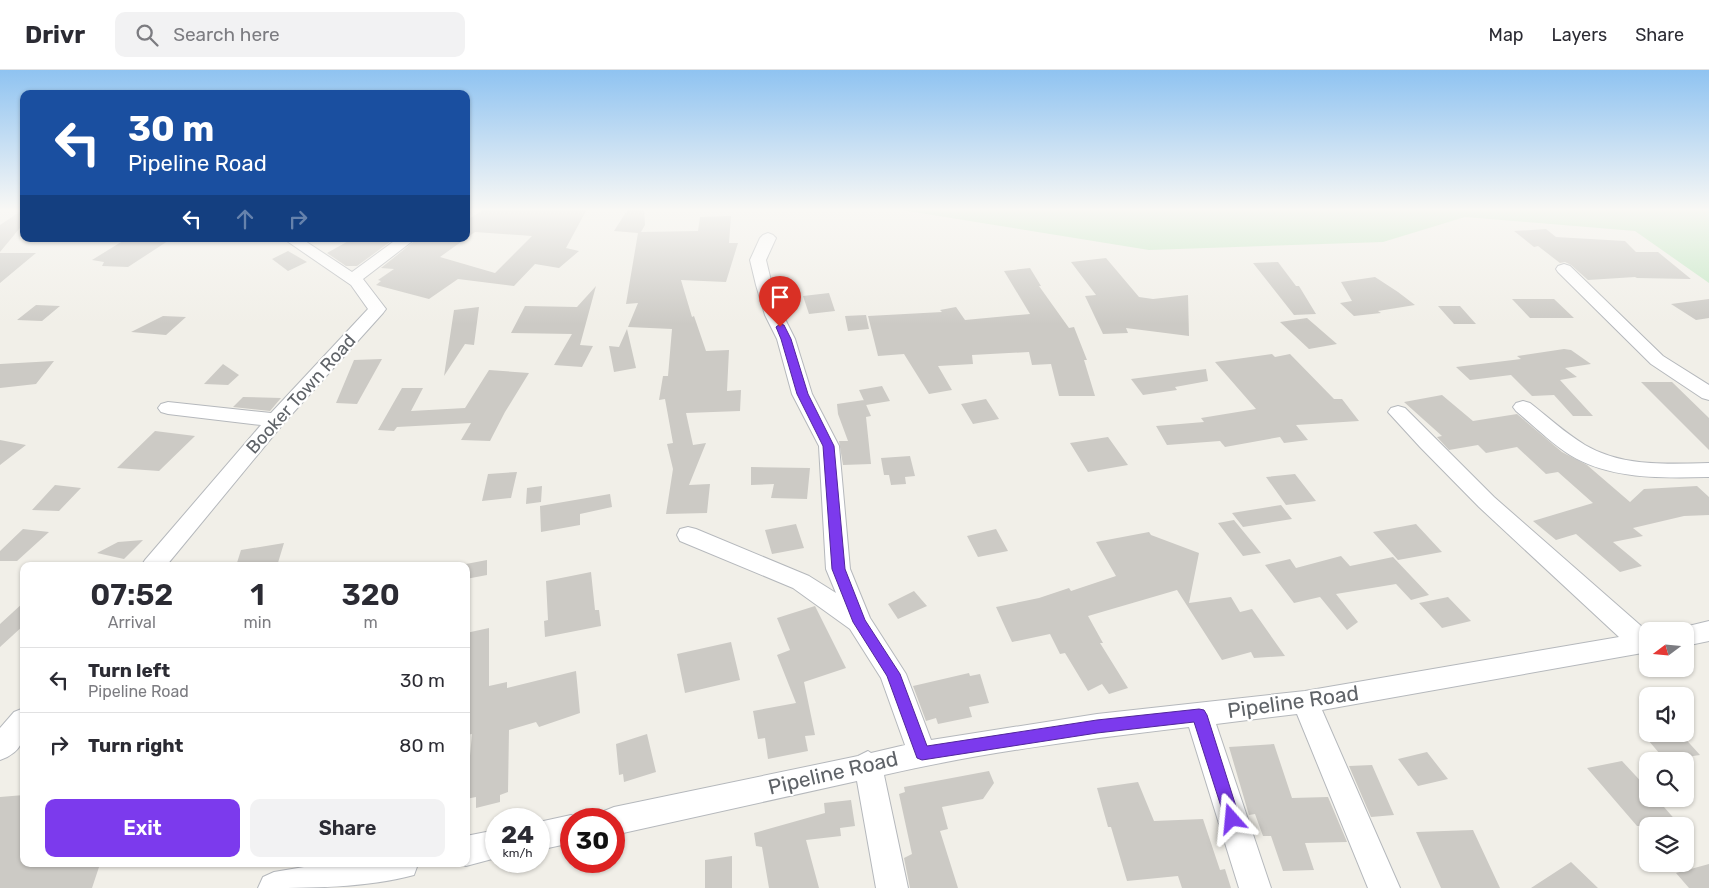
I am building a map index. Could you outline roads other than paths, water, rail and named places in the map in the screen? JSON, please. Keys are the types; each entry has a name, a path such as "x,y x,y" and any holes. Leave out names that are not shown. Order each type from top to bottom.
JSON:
{"street":[{"name":"Booker Town Road","path":"156,562 276,420 377,309 357,282 304,247"},
{"path":"353,279 396,247"},
{"path":"764,247 758,260 772,308 786,339 802,394 829,446 838,569 859,622 893,674 922,754"},
{"path":"1564,269 1657,360 1709,394"},
{"path":"1523,407 1580,451 1599,460 1639,468 1674,471 1709,470"},
{"path":"168,408 276,420"},
{"path":"1398,412 1428,445 1511,526 1639,637"},
{"path":"688,535 801,582 859,622"},
{"path":"1694,634 1709,631"},
{"name":"Pipeline Road","path":"625,819 686,807 868,764 922,754 1097,726 1305,702 1502,670 1639,644"},
{"path":"1305,702 1384,888"},
{"path":"1199,715 1254,888"},
{"path":"0,748 20,725"},
{"path":"868,764 892,888"},
{"path":"470,849 485,846"},
{"path":"274,888 358,880 395,867"}]}
